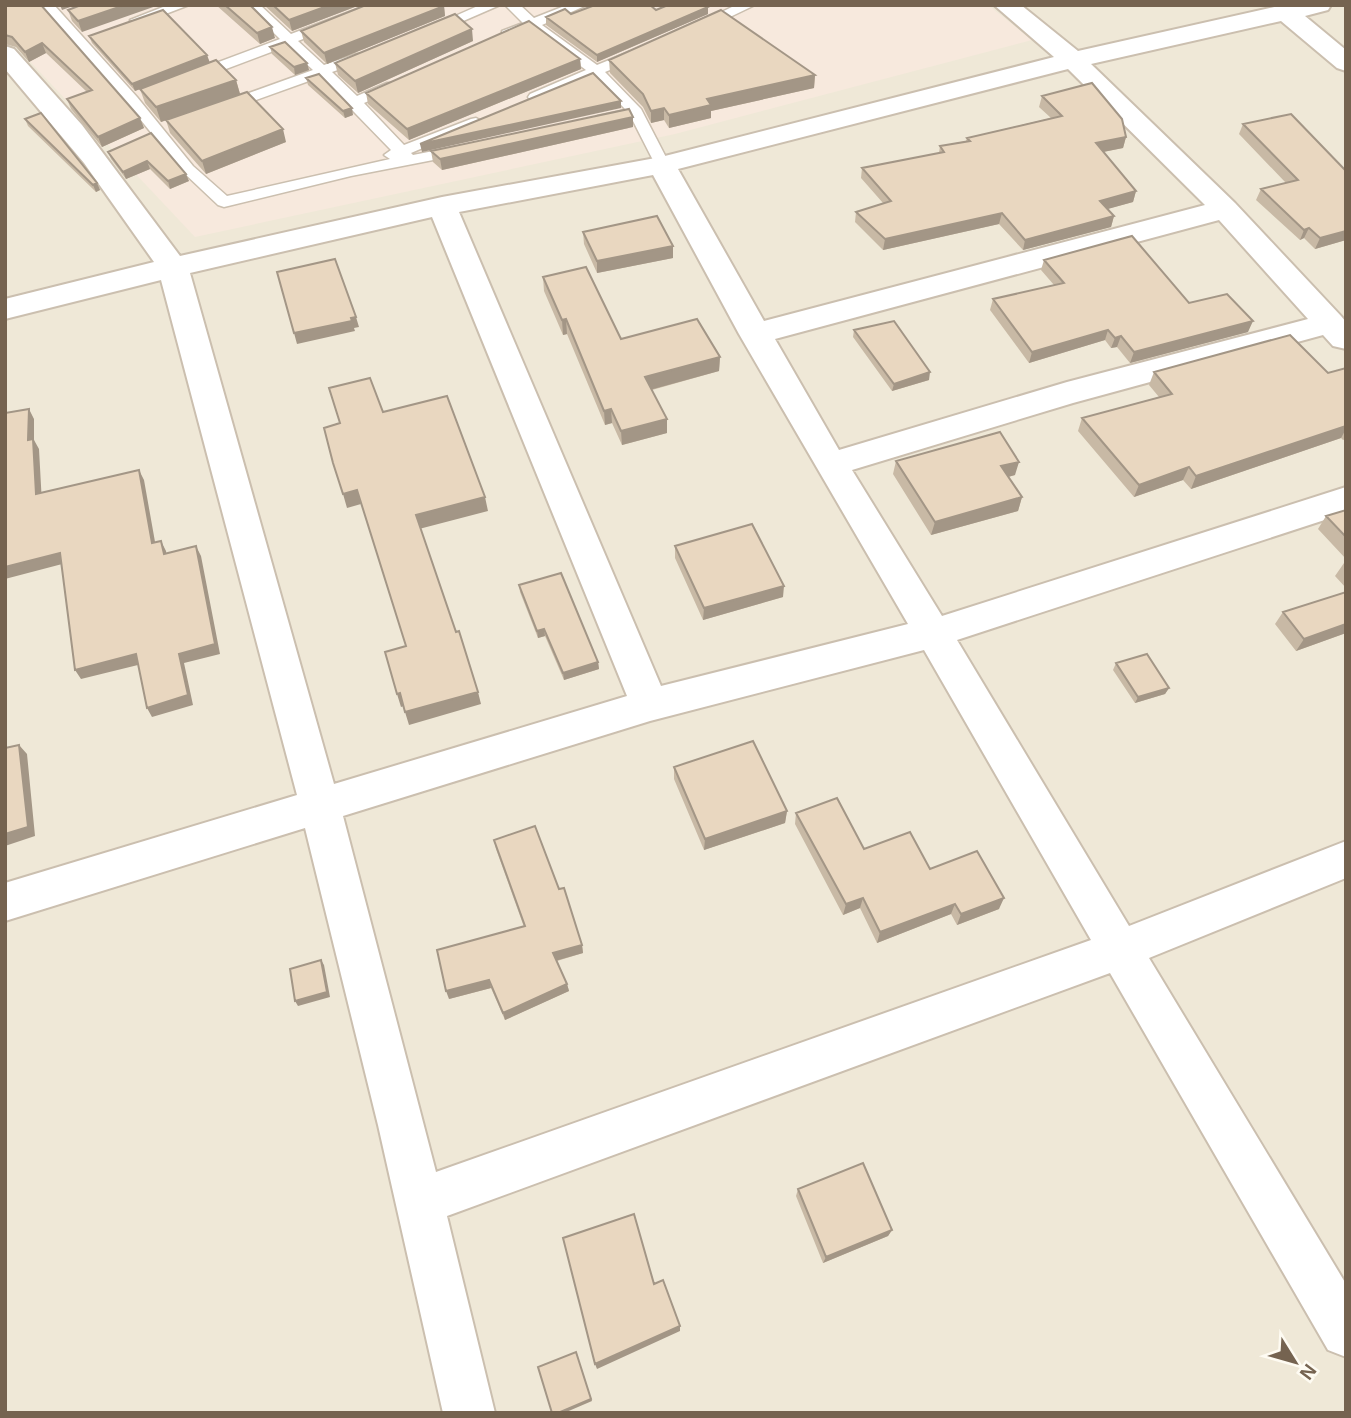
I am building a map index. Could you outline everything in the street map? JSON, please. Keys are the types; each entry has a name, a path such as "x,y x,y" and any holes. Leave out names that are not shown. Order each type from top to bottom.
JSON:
{"street":[{"path":"832,464 1067,393 1338,332 1225,209 1073,60 1006,5"},
{"path":"5,309 173,267 442,206 662,165 1073,60 1319,5"},
{"path":"1286,12 1346,64"},
{"path":"5,54 102,155 173,267 421,1201 469,1413"},
{"path":"662,165 755,334 877,543 933,633 1346,1332"},
{"path":"442,206 650,705"},
{"path":"755,334 1225,209"},
{"path":"5,902 650,705 933,633 1346,500"},
{"path":"421,1201 1119,950 1346,859"}],"lane":[{"path":"46,5 65,17 84,38 138,98 156,131 188,169 224,202 405,157 477,147"},
{"path":"117,27 182,5"},
{"path":"252,5 355,102 405,157"},
{"path":"184,80 381,5"},
{"path":"420,34 493,5"},
{"path":"512,5 531,23 596,71 636,112 662,165"},
{"path":"493,40 580,5"},
{"path":"685,33 748,5"},
{"path":"525,102 647,49"},
{"path":"207,113 371,53"},
{"path":"355,102 405,80"},
{"path":"583,124 636,112"},
{"path":"405,157 488,117"}],"shaded area":[{"path":"5,5 1346,5 1346,1413 5,1413"},
{"path":"5,5 988,5 1032,40 675,134 195,237 5,35"}],"building":[{"path":"5,5 41,5 140,118 98,137 67,99 92,90 42,43 25,52 12,37 5,35"},
{"path":"81,5 125,5 78,21 68,10"},
{"path":"225,5 250,5 272,27 257,33"},
{"path":"273,5 330,5 289,20"},
{"path":"366,5 444,6 324,53 301,31"},
{"path":"595,5 650,5 656,10 668,5 708,7 597,55 546,17 565,9 571,14"},
{"path":"163,10 207,55 132,84 89,36"},
{"path":"721,10 815,75 707,99 711,105 669,115 664,108 651,111 643,94 609,60"},
{"path":"455,14 472,29 355,81 335,63"},
{"path":"529,21 580,59 407,129 366,93"},
{"path":"285,42 307,63 294,67 270,47"},
{"path":"216,60 236,80 156,107 140,89"},
{"path":"593,73 621,101 420,144"},
{"path":"319,74 352,108 343,111 306,78"},
{"path":"1092,83 1122,119 1126,137 1096,143 1136,191 1100,201 1114,216 1025,240 1002,213 885,239 856,212 891,201 862,168 944,152 940,146 970,141 967,138 1062,116 1042,96"},
{"path":"247,92 283,129 202,161 166,120"},
{"path":"629,109 633,117 440,159 431,151"},
{"path":"41,113 97,183 93,185 25,119"},
{"path":"1291,114 1346,171 1346,231 1320,238 1309,228 1304,230 1261,189 1298,180 1243,124"},
{"path":"151,133 186,174 168,181 147,161 123,172 108,152"},
{"path":"657,216 673,246 597,261 583,232"},
{"path":"1132,236 1189,303 1227,294 1253,321 1134,352 1121,336 1115,338 1108,330 1032,352 993,299 1064,283 1044,260"},
{"path":"335,259 356,317 351,318 352,321 294,333 277,272"},
{"path":"586,267 621,339 697,319 720,357 645,377 667,419 621,431 611,409 604,411 566,319 562,320 543,277"},
{"path":"894,321 930,372 894,384 854,330"},
{"path":"1290,335 1328,373 1346,368 1346,426 1196,476 1189,467 1139,485 1082,418 1172,394 1154,372"},
{"path":"370,378 383,412 447,396 485,497 416,515 456,632 459,631 478,692 405,712 385,652 406,646 357,490 343,494 324,428 340,423 329,388"},
{"path":"29,409 28,440 33,439 36,494 139,470 152,543 161,541 164,554 196,546 215,644 179,654 188,695 147,708 136,654 75,670 60,553 5,567 5,413"},
{"path":"1000,432 1019,462 1001,466 1022,497 935,522 896,461"},
{"path":"1346,510 1346,537 1326,516"},
{"path":"752,524 784,586 704,608 675,546"},
{"path":"561,573 598,662 563,673 544,629 537,631 519,585"},
{"path":"1346,592 1346,624 1304,639 1283,612"},
{"path":"1147,654 1169,688 1138,697 1116,663"},
{"path":"753,741 787,811 705,839 674,767"},
{"path":"19,745 28,827 5,834 5,748"},
{"path":"837,798 864,849 910,832 930,869 977,851 1004,898 961,914 955,904 880,932 863,898 846,904 796,813"},
{"path":"535,826 559,889 564,888 582,945 553,953 567,984 503,1013 489,980 446,991 437,950 525,926 494,840"},
{"path":"321,960 327,992 295,1001 290,969"},
{"path":"863,1163 892,1230 826,1257 798,1189"},
{"path":"634,1214 654,1284 663,1280 680,1326 595,1364 563,1238"},
{"path":"576,1352 591,1399 552,1413 538,1367"}]}
